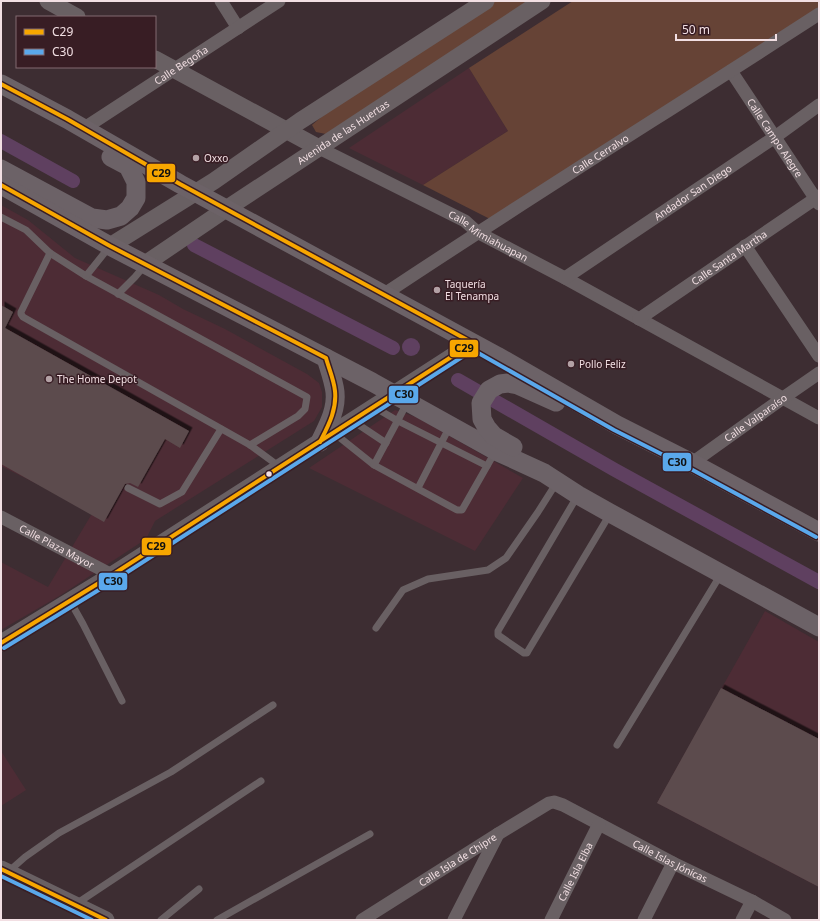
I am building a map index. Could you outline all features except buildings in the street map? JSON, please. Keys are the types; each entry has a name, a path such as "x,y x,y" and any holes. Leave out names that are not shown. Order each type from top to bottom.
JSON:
{"main road":[{"path":"1,85 83,129 196,193 473,343 617,425 692,463 819,532"},
{"path":"1,85 37,116 128,166 136,182 136,198 130,208 121,216 107,220 92,218 1,169"},
{"path":"4,188 110,246 401,398 450,426 492,458 550,477"},
{"path":"326,358 335,392 332,417 327,438"},
{"path":"617,425 597,420 518,385 508,383 500,384 485,397 482,419 494,436 521,451 550,477 578,495 819,627"}],"street":[{"path":"48,1 75,16"},
{"path":"221,1 238,28"},
{"name":"Calle Begoña","path":"83,129 279,1"},
{"path":"110,246 196,193 286,131 486,1"},
{"name":"Avenida de las Huertas","path":"145,264 542,1"},
{"name":"Calle Cerralvo","path":"383,295 477,232 731,72 819,14"},
{"name":"Calle Mimiahuapan","path":"156,61 286,131 465,221 477,232 565,278 819,418"},
{"name":"Calle Campo Alegre","path":"731,72 818,199"},
{"name":"Andador San Diego","path":"565,278 775,137 819,105"},
{"name":"Calle Santa Martha","path":"639,319 745,246 818,199"},
{"path":"745,246 819,356"},
{"path":"1,643 112,575 373,407 401,398 473,343"},
{"name":"Calle Valparaíso","path":"692,463 819,373"},
{"name":"Calle Plaza Mayor","path":"1,517 112,575"},
{"name":"Calle Islas Jónicas","path":"554,802 563,805 673,863 752,901 785,920"},
{"name":"Calle Isla de Chipre","path":"362,920 498,834 554,802"},
{"name":"Calle Isla Elba","path":"551,920 599,824"},
{"path":"454,920 498,834"},
{"path":"644,920 673,863"},
{"path":"4,871 106,920"},
{"path":"742,920 752,901"}],"lane":[{"path":"1,216 26,230 50,253 86,276 307,397 305,410 250,446"},
{"path":"86,276 110,246"},
{"path":"50,253 21,314 22,317 221,429 250,446 280,467"},
{"path":"118,294 135,277 145,264"},
{"path":"374,464 398,421 401,398"},
{"path":"327,438 457,510 462,510 492,458 441,443 373,407"},
{"path":"353,420 386,444"},
{"path":"418,488 450,426"},
{"path":"128,488 160,504 182,492 221,429"},
{"path":"376,628 403,590 428,579 488,570 506,558 538,512 550,477"},
{"path":"578,495 498,631 498,635 524,653 527,653 610,513"},
{"path":"617,745 721,574"},
{"path":"70,601 122,701"},
{"path":"4,871 59,833 171,772 273,705"},
{"path":"75,905 260,781"},
{"path":"217,920 370,834"},
{"path":"161,920 199,889"}],"shaded area":[{"path":"495,1 533,1 326,134 316,132 312,125 333,107"},
{"path":"573,1 819,1 819,8 490,219 423,185 508,131 469,68"},
{"path":"469,68 508,131 423,185 349,148"},
{"path":"1,205 28,220 75,258 159,295 307,374 319,383 322,392 322,407 314,421 155,521 146,539 61,595 1,630 1,562 48,587 93,512 1,466"},
{"path":"411,338 417,341 420,347 417,353 411,356 405,353 402,347 405,341"},
{"path":"395,410 416,417 523,478 475,551 309,468"},
{"path":"765,611 819,642 819,887 657,803"},
{"path":"1,751 26,790 1,806"}],"waterway":[{"path":"1,141 73,181"},
{"path":"194,245 393,348"},
{"path":"458,380 615,470 819,582"}],"transit line":[{"name":"C29","path":"1,84 67,119 180,184 473,343 112,575 1,643"},
{"name":"C29","path":"1,185 110,246 326,358 334,383 335,405 320,442"},
{"name":"C30","path":"4,648 115,580 473,350 614,430 689,468 816,537"},
{"name":"C29","path":"1,869 106,920"},
{"name":"C30","path":"1,876 92,920"}],"place":[{"name":"Oxxo","path":"196,158"},
{"name":"Taquería El Tenampa","path":"437,290"},
{"name":"Pollo Feliz","path":"571,364"},
{"name":"The Home Depot","path":"49,379"}]}
